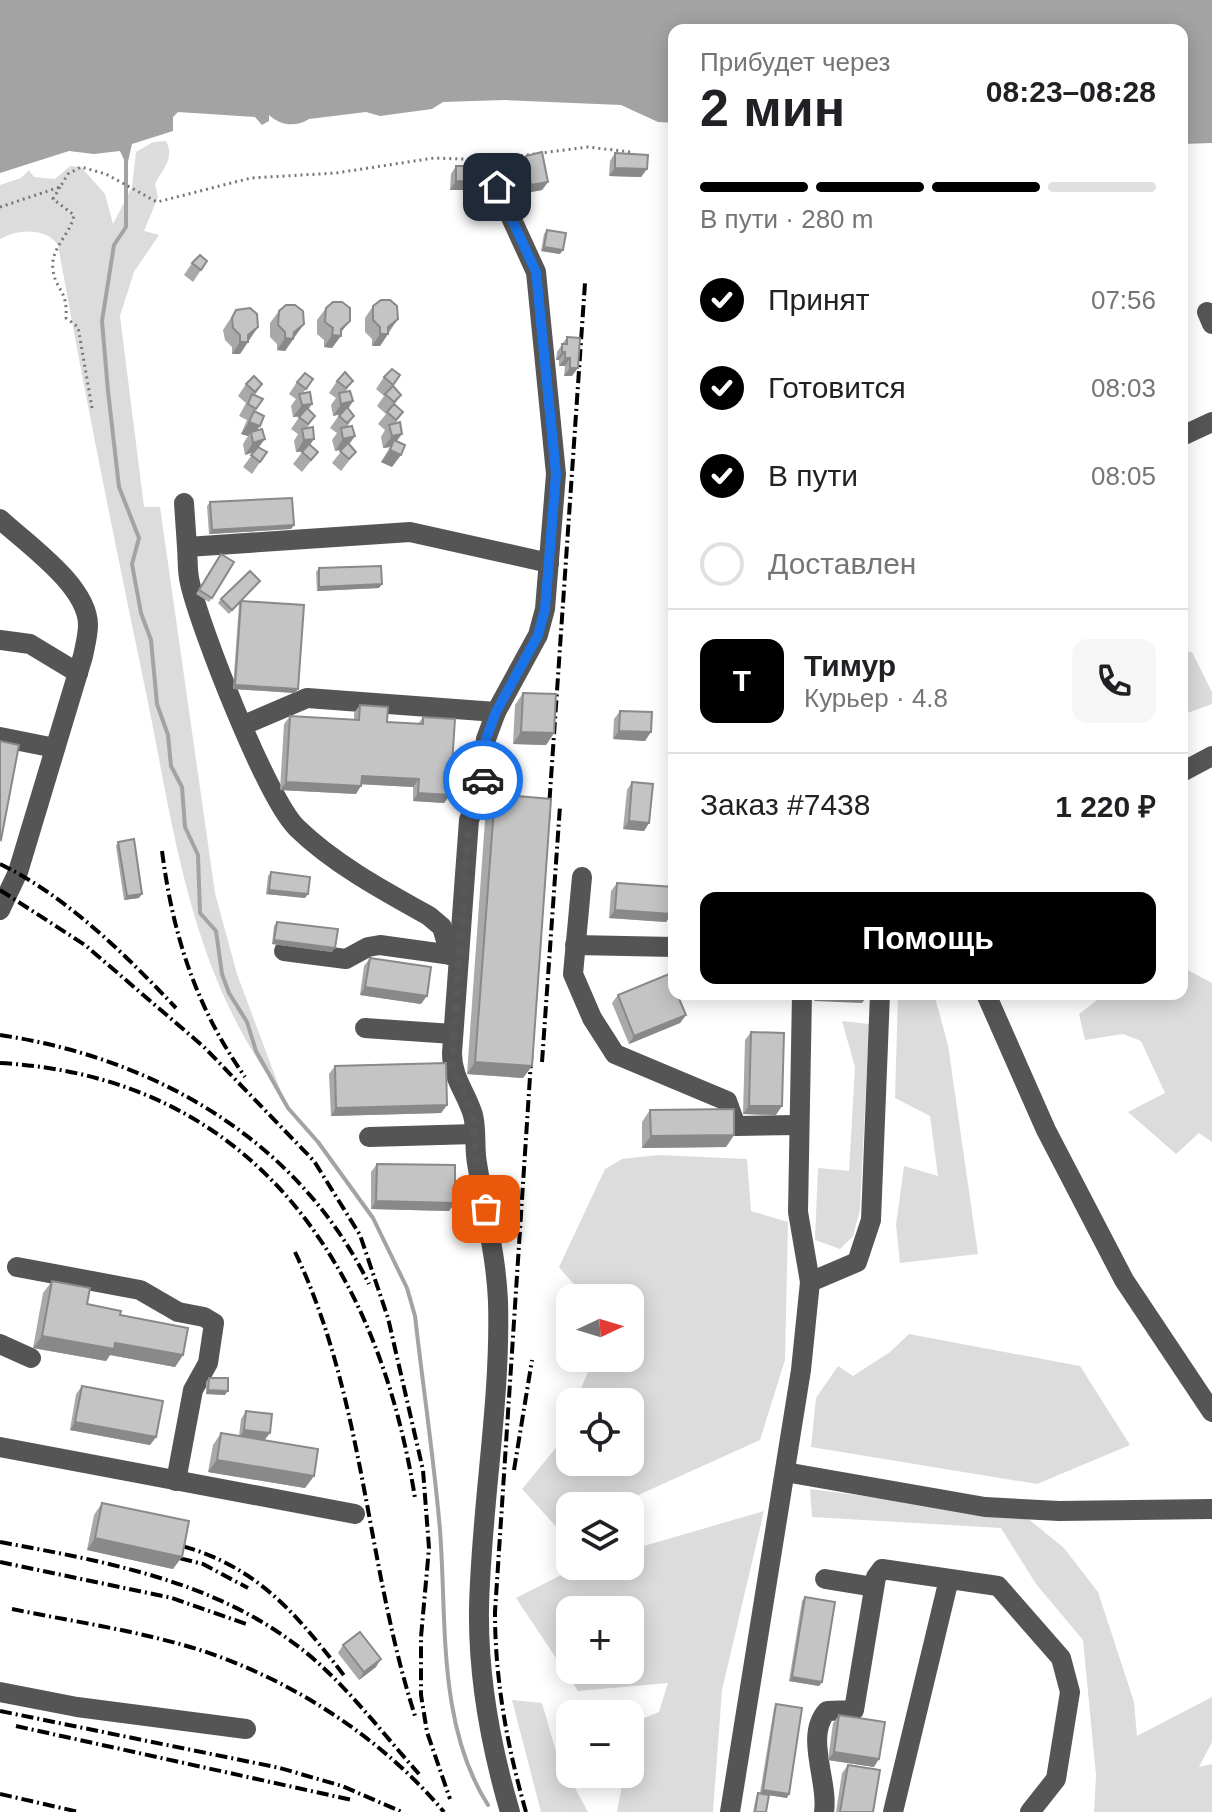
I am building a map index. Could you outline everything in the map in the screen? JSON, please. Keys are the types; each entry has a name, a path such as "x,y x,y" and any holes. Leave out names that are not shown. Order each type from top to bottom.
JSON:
{"street":[{"path":"497,187 536,272 556,474 545,609 538,635 496,712 486,739 483,786 469,820 455,956 454,1075 473,1115 476,1160 491,1234 498,1340 481,1576 480,1645 489,1727 510,1812"},
{"path":"1188,433 1212,422"},
{"path":"184,503 189,581 206,633 277,801 295,826 323,849 442,927 455,956"},
{"path":"0,519 68,581 81,599 88,622 78,673 18,872 0,910"},
{"path":"187,547 410,532 549,563"},
{"path":"0,640 30,644 78,673"},
{"path":"244,725 307,698 496,712"},
{"path":"0,737 55,748"},
{"path":"1188,769 1212,756"},
{"path":"582,877 573,974 592,1018 615,1054 727,1101 736,1126 798,1125"},
{"path":"284,951 346,959 373,945 455,956"},
{"path":"575,945 668,947"},
{"path":"730,1812 785,1472 810,1282 798,1212 802,1000"},
{"path":"810,1282 857,1262 871,1220 880,1000"},
{"path":"989,1000 1046,1130 1124,1280 1212,1412"},
{"path":"365,1028 453,1034"},
{"path":"369,1137 475,1134"},
{"path":"17,1267 140,1290 178,1312 204,1317 214,1323 208,1363 193,1390 176,1481"},
{"path":"0,1344 31,1358"},
{"path":"0,1447 355,1514"},
{"path":"785,1472 985,1507 1059,1511 1212,1509"},
{"path":"824,1812 827,1790 817,1757 822,1719 827,1711 854,1710 874,1587 882,1569 998,1586 1061,1658 1070,1692 1056,1779 1030,1812"},
{"path":"825,1579 874,1587"},
{"path":"893,1812 949,1579"},
{"path":"0,1692 77,1707 246,1729"}],"path":[{"path":"92,408 78,327 66,318 68,299 52,269 56,252 72,226 74,215 53,199 68,174 81,167 106,174 157,202 251,178 336,173 434,158 488,160 588,147 631,152"},
{"path":"0,207 60,187"}],"shaded area":[{"path":"0,0 1212,0 1212,143 1188,144 1188,24 668,24 668,123 658,122 621,105 505,100 443,102 432,109 380,116 366,112 293,124 283,123 269,115 269,121 262,125 255,117 178,112 173,117 173,131 132,144 127,166 120,151 94,154 69,151 0,173"},
{"path":"166,141 169,158 155,184 158,197 144,231 159,235 134,272 120,316 144,507 160,507 215,893 237,974 283,1097 251,1048 225,999 189,896 176,844 58,245 46,235 31,232 15,233 0,239 0,185 21,178 29,170 34,177 55,179 70,166 81,167 105,194 113,224 132,187 136,152 153,142"},
{"path":"1188,652 1192,652 1212,692 1212,704 1188,713"},
{"path":"1188,970 1212,983 1212,1142 1199,1133 1176,1154 1128,1112 1165,1093 1141,1041 1123,1034 1085,1040 1079,1014 1097,1000 1188,1000"},
{"path":"898,1000 936,1000 948,1045 978,1254 900,1263 896,1225 904,1166 938,1176 930,1116 895,1098"},
{"path":"842,1021 869,1024 860,1210 853,1236 840,1249 815,1240 818,1168 849,1171 855,1067"},
{"path":"658,1155 747,1159 751,1211 788,1222 785,1360 760,1440 644,1492 556,1492 556,1526 522,1489 556,1448 556,1476 644,1476 644,1388 581,1388 588,1372 644,1372 644,1284 574,1284 559,1267 605,1169 622,1159"},
{"path":"909,1334 1080,1366 1130,1445 1037,1484 811,1447 816,1398 838,1366 853,1376 890,1352"},
{"path":"810,1489 1026,1517 1064,1548 1098,1592 1134,1702 1137,1736 1212,1697 1212,1742 1199,1767 1212,1764 1212,1812 1094,1812 1096,1775 1083,1640 1036,1584 1001,1528 812,1517"},
{"path":"764,1511 722,1690 713,1812 617,1812 621,1788 644,1788 644,1718 659,1712 668,1683 578,1691 573,1684 644,1684 644,1596 556,1596 556,1658 516,1598 556,1578 644,1580 644,1546"},
{"path":"512,1700 542,1703 556,1752 556,1788 575,1788 588,1812 541,1812"}],"building":[{"path":"542,152 548,182 531,185 526,156"},
{"path":"615,153 648,155 647,169 615,168"},
{"path":"456,166 484,166 484,182 456,181"},
{"path":"547,230 566,233 563,250 544,247"},
{"path":"200,255 207,261 201,270 192,263"},
{"path":"381,300 390,300 397,306 398,319 388,327 388,334 380,334 380,327 373,320 373,306"},
{"path":"333,302 342,302 350,308 350,321 341,329 341,336 332,335 333,328 325,322 326,308"},
{"path":"286,305 295,305 303,311 304,324 294,332 293,339 285,338 285,332 278,325 279,311"},
{"path":"250,308 257,314 258,327 248,335 248,342 240,342 232,318 236,310"},
{"path":"567,337 580,338 578,368 570,368 570,358 565,358 565,352 562,352 562,344 567,344"},
{"path":"392,369 400,375 393,385 384,377"},
{"path":"345,372 353,381 346,388 337,381"},
{"path":"305,373 313,379 306,389 297,382"},
{"path":"254,376 262,384 255,392 246,384"},
{"path":"393,386 401,395 394,402 385,394"},
{"path":"350,391 353,401 341,404 339,393"},
{"path":"310,392 312,404 302,405 299,394"},
{"path":"252,394 263,399 256,409 248,404"},
{"path":"394,404 403,412 396,420 387,412"},
{"path":"347,407 354,416 347,423 339,416"},
{"path":"307,408 315,416 308,424 299,417"},
{"path":"254,411 264,416 260,426 249,422"},
{"path":"400,422 402,434 392,436 389,425"},
{"path":"352,426 355,436 343,439 341,428"},
{"path":"313,427 314,439 304,440 302,429"},
{"path":"262,429 265,439 253,443 251,432"},
{"path":"394,440 405,445 401,455 390,450"},
{"path":"348,443 356,452 349,459 340,451"},
{"path":"309,444 318,452 311,460 302,452"},
{"path":"258,447 267,452 260,462 251,455"},
{"path":"292,498 294,525 212,530 210,502"},
{"path":"221,554 234,562 212,598 199,590"},
{"path":"381,566 382,584 319,587 319,568"},
{"path":"250,571 260,581 232,610 221,599"},
{"path":"241,601 304,605 298,689 235,685"},
{"path":"523,693 556,694 554,733 521,732"},
{"path":"360,705 388,707 387,722 423,724 423,717 455,719 450,795 418,793 419,779 362,776 361,786 286,782 290,716 359,720"},
{"path":"620,711 652,712 651,732 619,731"},
{"path":"0,741 19,745 1,840 0,839"},
{"path":"632,782 653,784 649,823 629,821"},
{"path":"495,794 551,799 532,1066 475,1062"},
{"path":"134,839 142,894 127,896 118,842"},
{"path":"271,872 310,877 308,894 269,890"},
{"path":"617,883 668,887 668,914 615,910"},
{"path":"277,922 338,929 335,948 274,940"},
{"path":"370,958 431,967 427,996 365,987"},
{"path":"668,974 668,1000 680,1000 686,1015 634,1036 618,995"},
{"path":"751,1032 784,1033 782,1106 749,1106"},
{"path":"446,1063 447,1105 336,1108 335,1066"},
{"path":"734,1109 734,1135 651,1136 650,1110"},
{"path":"377,1164 455,1165 455,1203 376,1201"},
{"path":"52,1281 90,1288 87,1304 121,1311 120,1315 188,1328 183,1355 115,1343 114,1349 42,1336"},
{"path":"209,1378 228,1378 228,1391 208,1390"},
{"path":"82,1386 163,1401 156,1437 75,1422"},
{"path":"246,1411 272,1414 270,1433 244,1430"},
{"path":"221,1433 318,1449 314,1476 217,1460"},
{"path":"102,1503 189,1521 182,1557 95,1538"},
{"path":"805,1597 835,1602 822,1682 792,1677"},
{"path":"360,1632 381,1659 364,1672 343,1645"},
{"path":"776,1704 802,1708 789,1794 763,1790"},
{"path":"839,1715 885,1722 879,1759 834,1752"},
{"path":"848,1765 880,1770 873,1812 840,1812"},
{"path":"758,1793 769,1795 766,1812 755,1812"}],"waterway":[{"path":"126,161 126,227 114,245 102,321 108,391 119,487 139,538 132,564 141,613 151,640 157,704 168,735 171,766 182,787 185,827 198,855 200,913 216,931 222,974 229,993 247,1022 256,1051 288,1108 318,1142 373,1218 407,1288 415,1316 435,1477 452,1707 472,1774 488,1805"}],"railway":[{"path":"548,822 585,283"},
{"path":"542,1062 560,806"},
{"path":"162,851 173,912 189,970 213,1024 245,1077"},
{"path":"0,864 72,910 116,948 176,1008"},
{"path":"0,890 85,945 204,1047 314,1161 360,1235 388,1318 423,1470 429,1548 421,1637 421,1695 427,1732 450,1799"},
{"path":"0,1035 57,1046 113,1063 166,1086 216,1114 262,1148 303,1188 339,1233 369,1284"},
{"path":"526,1812 503,1713 495,1612 532,1046"},
{"path":"0,1063 89,1076 166,1104 233,1145 288,1198 334,1262 370,1334 397,1413 415,1498"},
{"path":"295,1252 318,1308 336,1365 399,1661 416,1719"},
{"path":"514,1470 532,1360"},
{"path":"162,1541 194,1549 221,1561 268,1590 307,1630 346,1678"},
{"path":"0,1542 126,1568 167,1580 245,1612 282,1634 330,1674 419,1774"},
{"path":"159,1553 203,1564 248,1588"},
{"path":"0,1562 172,1598 246,1624"},
{"path":"12,1609 180,1644 270,1679 335,1715 365,1737 420,1785 444,1812"},
{"path":"0,1711 280,1768 342,1786 402,1812"},
{"path":"16,1726 352,1800"},
{"path":"0,1794 79,1812"}],"way so far":[{"path":"483,780 469,820 452,1064 473,1115 476,1160 486,1209"}],"route":[{"path":"483,780 486,739 496,712 538,635 545,609 556,474 536,272 497,187"}]}
